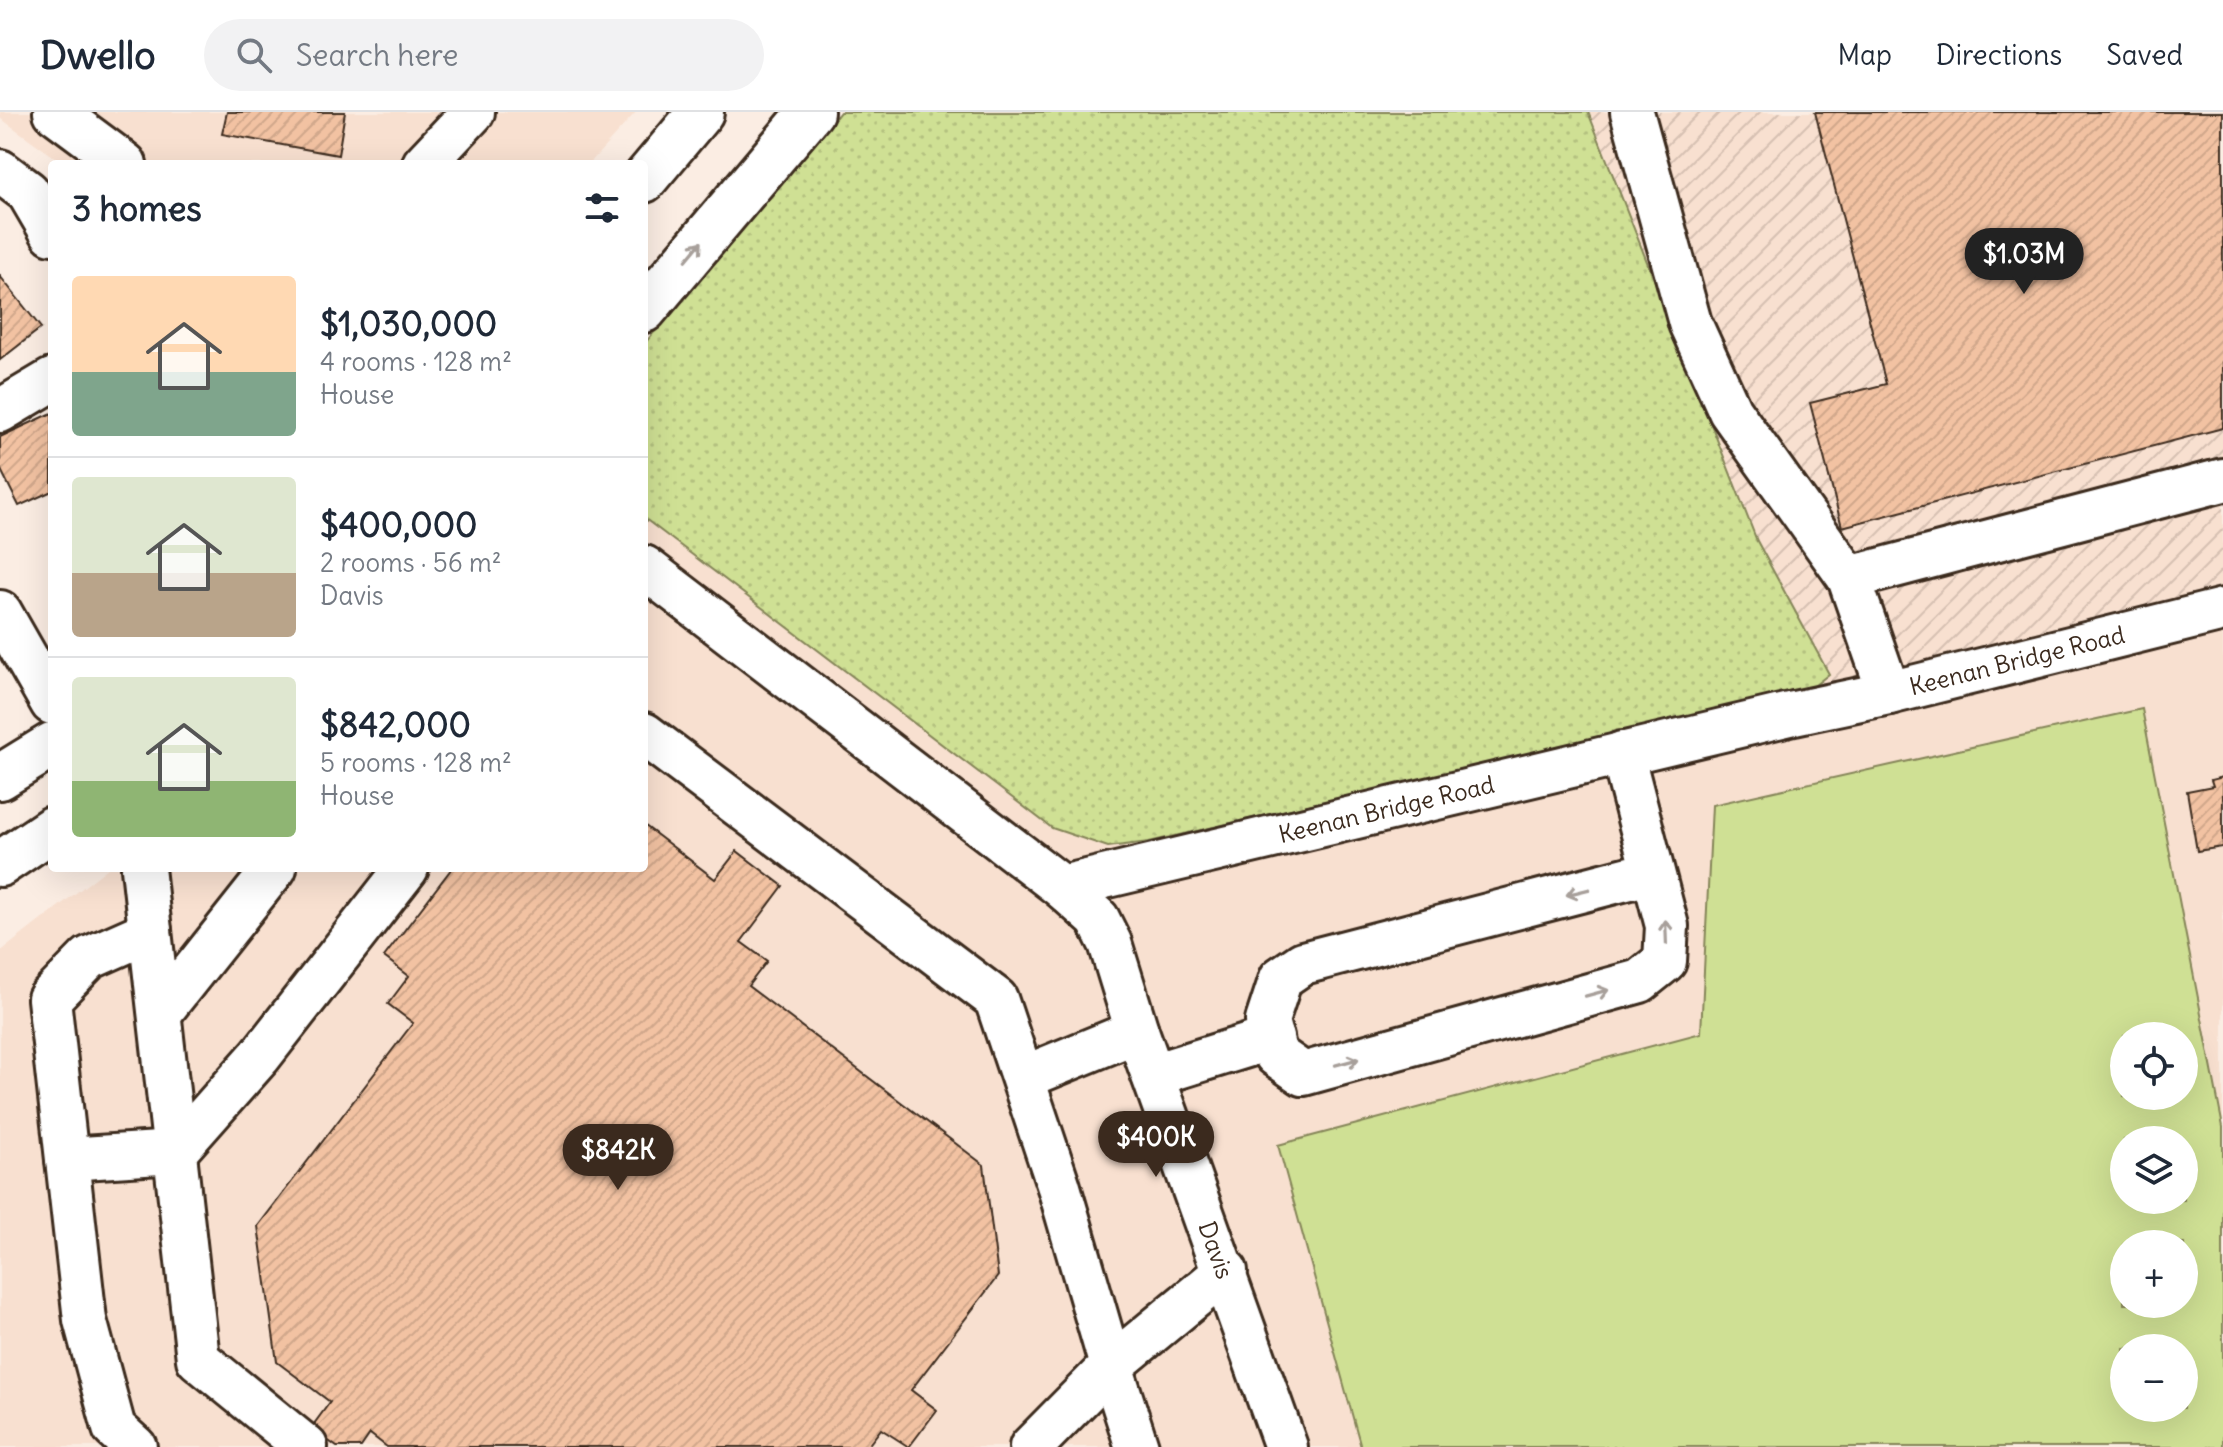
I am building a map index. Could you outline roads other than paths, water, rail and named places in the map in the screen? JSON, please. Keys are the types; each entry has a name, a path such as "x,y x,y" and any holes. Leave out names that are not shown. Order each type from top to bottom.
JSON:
{"main road":[{"path":"648,175 701,112"},
{"path":"648,305 811,112"},
{"path":"0,777 48,747"},
{"path":"0,864 48,832"}],"street":[{"path":"55,112 120,160"},
{"path":"428,160 473,112"},
{"path":"1632,112 1690,323 1730,411 1849,578 1889,693"},
{"path":"0,171 28,192 48,226"},
{"path":"0,411 48,382"},
{"path":"1849,578 2223,480"},
{"path":"648,570 1062,887"},
{"name":"Keenan Bridge Road","path":"1062,887 1622,753 1889,693 2223,610"},
{"path":"0,612 48,696"},
{"path":"648,737 996,999 1025,1077 1137,1447"},
{"path":"1622,753 1653,872 1667,926 1665,961 1640,981 1303,1074 1276,1055 1267,1021 1281,978 1303,963 1653,872"},
{"path":"143,872 198,1359 306,1447"},
{"path":"160,1013 272,872"},
{"path":"67,1159 175,1152 260,1056 404,872"},
{"name":"Davis","path":"1062,887 1098,919 1110,943 1137,1031 1226,1271 1286,1447"},
{"path":"135,1447 114,1428 85,1320 49,999 89,958 150,931"},
{"path":"1025,1077 1137,1031"},
{"path":"1153,1075 1272,1038"},
{"path":"1031,1447 1111,1366 1226,1271"}]}
